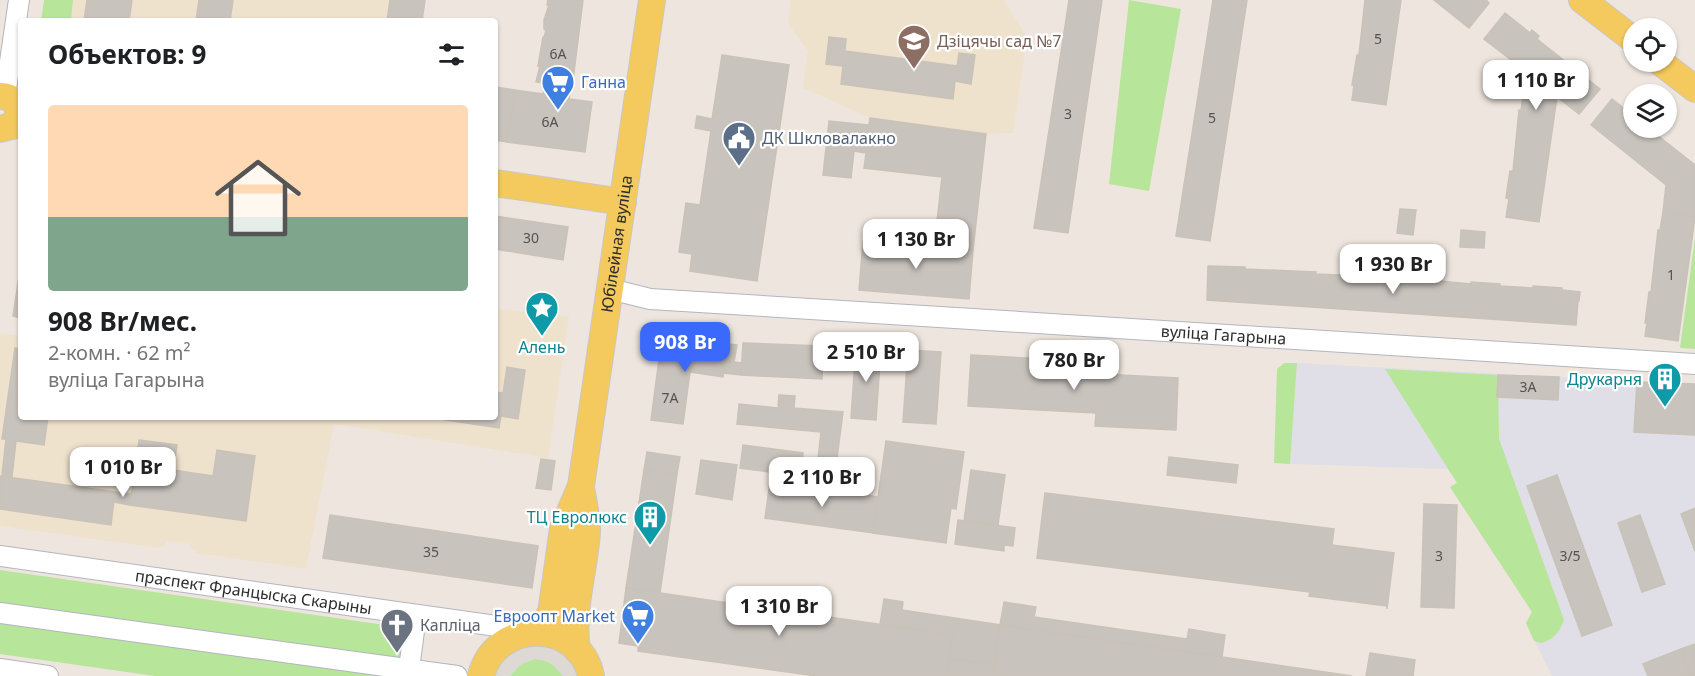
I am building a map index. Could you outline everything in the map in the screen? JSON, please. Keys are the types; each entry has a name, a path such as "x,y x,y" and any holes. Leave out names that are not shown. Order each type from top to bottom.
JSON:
{"main road":[{"name":"Юбілейная вуліца","path":"481,676 489,658 497,648 530,633 544,623 551,613 563,528 581,486 652,0"},
{"path":"1582,0 1623,32"},
{"path":"1673,72 1695,89"},
{"path":"498,183 623,202"},
{"name":"Юбілейная вуліца","path":"577,650 574,630 575,613 587,532 581,486"},
{"path":"530,633 567,642 577,650 592,674"}],"street":[{"path":"9,110 19,0"},
{"name":"вуліца Гагарына","path":"610,289 650,299 1695,364"},
{"name":"праспект Францыска Скарыны","path":"0,556 530,633"},
{"path":"0,613 458,676"},
{"path":"409,669 416,616"},
{"path":"0,669 48,676"}],"shaded area":[{"path":"73,0 425,0 422,18 71,18"},
{"name":"Дзіцячы сад №7","path":"791,0 1004,0 1027,37 1013,133 986,134 870,118 803,88 808,51 788,24"},
{"path":"498,309 569,316 548,458 334,424 306,569 197,553 192,550 190,544 167,541 164,546 158,548 0,526 0,333 18,336 18,420 498,420"},
{"path":"1297,363 1695,384 1695,676 1552,676 1526,623 1532,612 1450,487 1457,483 1448,469 1290,464"},
{"path":"532,645 552,647 560,652 574,666 579,676 563,676 552,664 534,659 521,664 510,676 494,676 499,665 513,651"}],"green space":[{"path":"44,0 73,0 71,18 41,18"},
{"path":"1129,0 1181,9 1149,191 1109,184"},
{"path":"1695,238 1695,349 1680,348"},
{"path":"1284,363 1297,363 1290,464 1274,463 1277,369"},
{"path":"1385,369 1498,375 1499,439 1564,620 1558,632 1549,640 1541,643 1534,641 1526,623 1532,612 1450,487 1457,483"},
{"path":"0,570 406,628 400,676 155,676 0,654"},
{"path":"534,659 551,663 563,676 510,676 521,664"}],"building":[{"path":"87,0 132,0 129,18 84,18"},
{"path":"199,0 233,0 230,18 196,18"},
{"path":"390,0 425,0 422,18 387,18"},
{"path":"548,0 583,0 572,88 536,82 546,30 544,20 549,5 547,5"},
{"path":"1069,0 1102,0 1068,233 1034,228"},
{"path":"1213,0 1247,0 1210,241 1176,236"},
{"path":"1365,0 1401,0 1386,105 1352,100 1354,85 1352,85 1357,55 1359,55"},
{"path":"1434,0 1486,0 1489,3 1469,28"},
{"path":"1505,13 1530,33 1532,30 1539,36 1537,39 1600,89 1579,114 1557,97 1539,222 1506,217 1509,199 1506,198 1510,171 1513,171 1519,110 1521,110 1527,72 1484,39"},
{"path":"829,37 846,39 845,51 957,66 959,53 975,55 971,84 955,81 953,99 841,84 843,66 826,64"},
{"name":"ДК Шкловалакно","path":"722,55 789,65 757,281 690,271 692,254 679,252 686,203 700,205 711,131 695,128 697,116 712,119"},
{"path":"545,84 571,87 569,99 592,102 585,152 507,142 515,90 543,94"},
{"path":"498,87 515,90 507,142 498,140"},
{"path":"1612,99 1623,108 1623,138 1661,138 1695,165 1695,217 1663,212 1666,185 1591,125"},
{"path":"870,118 986,134 973,250 934,247 942,177 864,168 866,153 854,151 851,178 823,175 829,121 869,125"},
{"path":"1400,209 1416,210 1413,235 1397,233"},
{"path":"1663,212 1695,217 1678,341 1645,336 1658,230 1660,230"},
{"path":"498,216 568,227 563,260 498,249"},
{"path":"1461,230 1485,232 1484,248 1460,247"},
{"path":"863,241 973,250 969,299 859,290"},
{"path":"1208,266 1471,284 1471,282 1500,284 1500,286 1562,288 1562,290 1580,292 1576,325 1207,300"},
{"path":"18,283 18,317 13,316"},
{"path":"662,336 737,345 734,362 725,361 723,377 690,372 683,424 651,420"},
{"path":"743,343 823,346 822,379 741,375"},
{"path":"856,346 881,348 876,420 851,418"},
{"path":"15,348 18,348 18,420 48,420 44,445 16,441 12,477 2,476 6,439 2,439"},
{"path":"908,350 941,352 936,424 903,422"},
{"path":"971,355 1103,362 1102,374 1178,378 1176,430 1095,426 1096,413 968,406"},
{"path":"725,361 742,363 741,375 723,373"},
{"path":"507,367 525,370 518,419 501,416 499,428 446,420 498,420 498,392 503,393"},
{"path":"1498,375 1559,377 1558,400 1497,397"},
{"name":"Друкарня","path":"1637,382 1695,384 1695,435 1634,432"},
{"path":"779,395 795,396 794,408 843,412 834,481 816,478 821,432 737,424 739,404 778,408"},
{"path":"139,440 177,445 173,470 213,476 217,450 255,456 246,521 130,505"},
{"path":"886,441 964,452 956,509 951,508 946,543 873,533"},
{"path":"743,445 803,453 801,476 740,468"},
{"path":"647,452 680,457 677,474 644,470"},
{"path":"1169,457 1238,465 1236,483 1167,475"},
{"path":"541,459 555,461 551,490 536,488"},
{"path":"701,460 737,465 732,500 696,494"},
{"name":"ТЦ Евролюкс","path":"644,470 677,474 660,593 626,588"},
{"path":"971,470 1005,475 998,525 964,521"},
{"path":"1557,475 1612,625 1582,636 1527,486"},
{"path":"0,476 115,492 111,525 0,509"},
{"path":"770,482 878,497 873,533 765,518"},
{"path":"115,492 132,494 130,505 114,502"},
{"path":"1045,493 1334,529 1332,545 1394,553 1387,609 1387,606 1309,596 1310,592 1037,558"},
{"path":"1424,504 1457,505 1454,608 1421,607"},
{"path":"1695,508 1695,551 1681,514"},
{"path":"330,515 538,546 532,588 323,558"},
{"path":"1640,515 1665,584 1642,592 1618,523"},
{"path":"958,520 1015,528 1013,546 1004,545 1004,551 955,544"},
{"path":"626,588 729,603 730,596 740,598 739,604 781,610 784,589 811,593 808,614 953,635 947,676 816,676 638,651 638,646 619,643"},
{"path":"884,599 903,602 902,610 1000,625 994,665 949,659 953,635 880,624"},
{"path":"1004,602 1036,607 1034,617 1187,639 1189,629 1225,635 1222,657 1000,625"},
{"path":"1000,625 1222,657 1352,676 993,676"},
{"path":"1695,644 1695,676 1691,676 1681,649"},
{"path":"1681,649 1691,676 1648,676 1643,664"},
{"path":"1370,653 1415,660 1413,676 1366,676"},
{"path":"949,659 994,665 993,676 947,676"}],"place":[{"name":"Дзіцячы сад №7","path":"914,70"},
{"name":"Ганна","path":"558,111"},
{"name":"ДК Шкловалакно","path":"739,167"},
{"name":"Алень","path":"542,337"},
{"name":"Друкарня","path":"1665,408"},
{"name":"ТЦ Евролюкс","path":"650,546"},
{"name":"Евроопт Market","path":"638,645"},
{"name":"Капліца","path":"397,654"}]}
